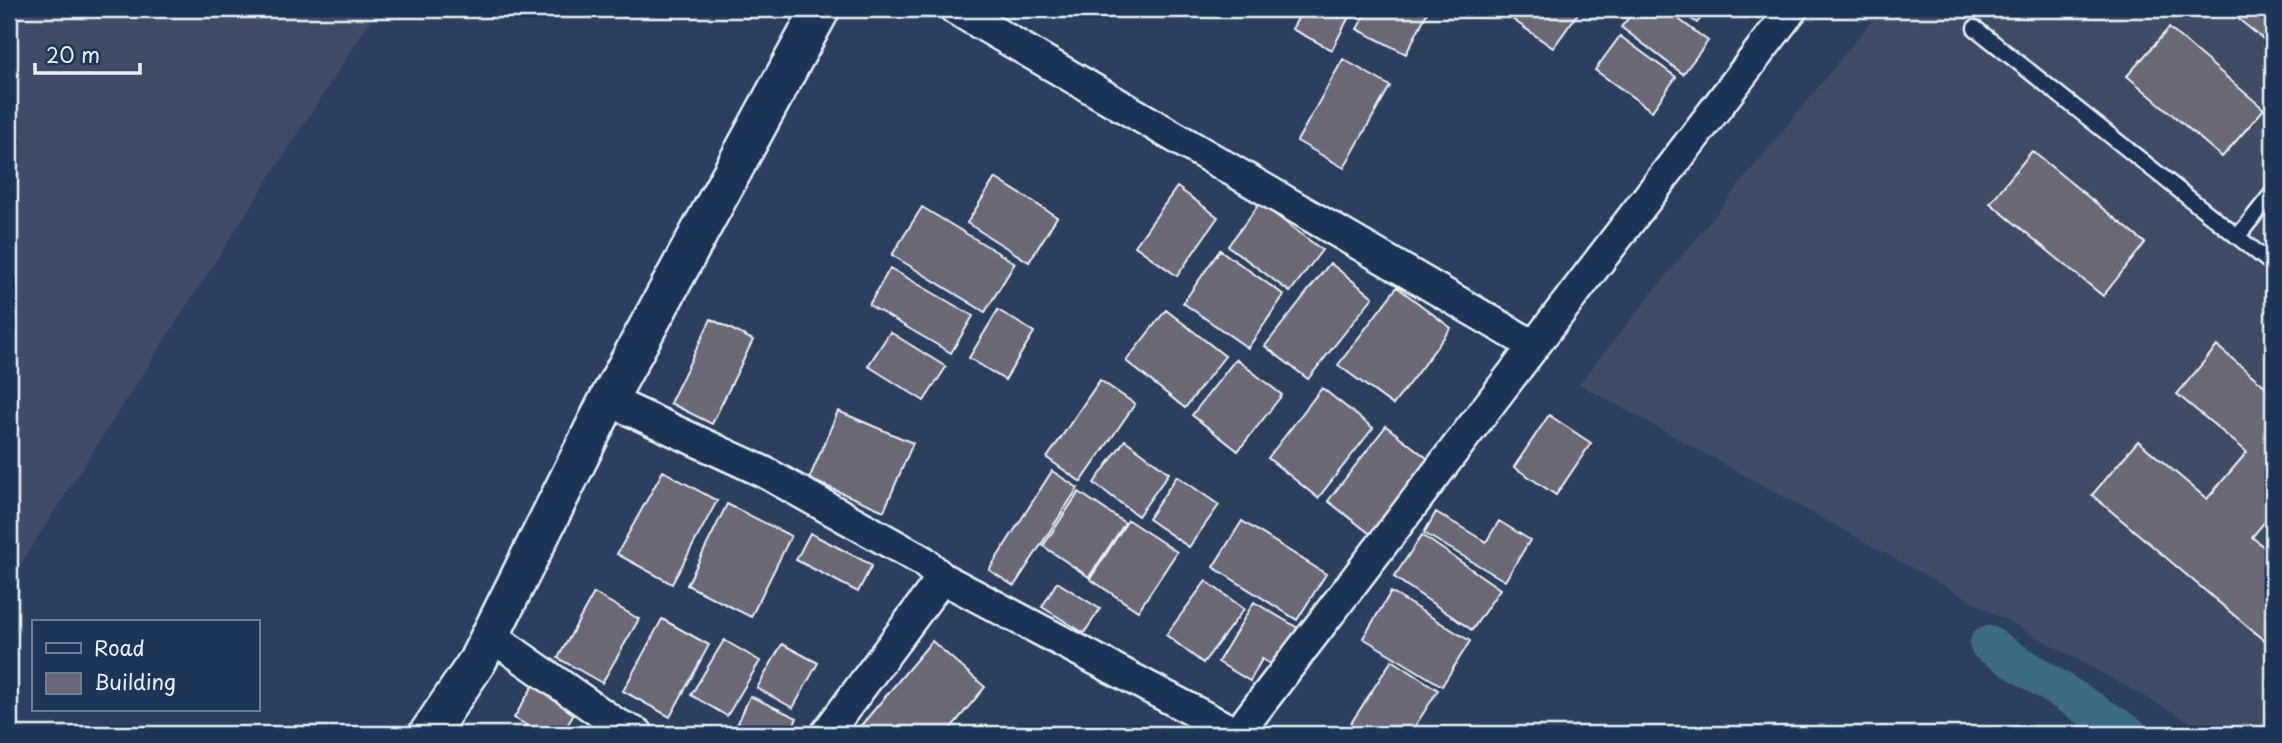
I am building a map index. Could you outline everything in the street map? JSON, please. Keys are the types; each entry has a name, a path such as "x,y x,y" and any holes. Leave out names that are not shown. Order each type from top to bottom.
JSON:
{"street":[{"path":"428,734 477,662 608,400 821,9"},
{"path":"955,9 1534,346"},
{"path":"608,400 766,473 923,561 942,578 1237,734 1792,9"},
{"path":"826,734 942,578"},
{"path":"491,636 615,723 638,734"}],"lane":[{"path":"1975,28 2273,265"},
{"path":"2238,236 2273,192"}],"shaded area":[{"path":"9,9 378,9 9,582"},
{"path":"1881,9 2273,9 2273,734 2212,734 1579,384"}],"building":[{"path":"1303,9 1353,9 1332,50 1292,29"},
{"path":"1368,9 1429,9 1406,54 1357,29"},
{"path":"1498,9 1581,9 1553,48"},
{"path":"1636,9 1665,9 1708,41 1683,74 1621,27"},
{"path":"1677,9 1708,9 1697,23"},
{"path":"2226,9 2273,9 2273,47"},
{"path":"2169,28 2264,109 2222,157 2127,76"},
{"path":"1620,36 1676,77 1652,111 1595,70"},
{"path":"1343,59 1390,86 1344,168 1297,141"},
{"path":"2032,151 2145,243 2103,296 1990,203"},
{"path":"995,178 1057,217 1029,262 967,223"},
{"path":"1177,187 1218,217 1177,276 1135,246"},
{"path":"1260,203 1322,250 1290,292 1228,246"},
{"path":"922,207 1015,263 985,312 892,255"},
{"path":"1220,250 1284,295 1248,348 1183,303"},
{"path":"1330,263 1373,297 1308,379 1265,346"},
{"path":"890,268 973,316 951,353 869,305"},
{"path":"1397,287 1451,328 1393,405 1338,365"},
{"path":"998,310 1034,332 1005,380 969,358"},
{"path":"1166,310 1225,356 1185,408 1126,361"},
{"path":"711,319 753,340 712,424 670,403"},
{"path":"890,332 946,367 924,401 868,366"},
{"path":"2217,346 2273,393 2273,512 2252,537 2273,555 2273,648 2092,495 2138,441 2207,499 2247,452 2177,394"},
{"path":"1236,359 1282,395 1238,451 1192,415"},
{"path":"1100,380 1135,404 1081,482 1047,458"},
{"path":"1322,388 1373,428 1318,498 1268,458"},
{"path":"838,411 913,443 884,511 809,479"},
{"path":"1549,415 1591,443 1556,495 1514,467"},
{"path":"1386,426 1432,462 1373,536 1328,501"},
{"path":"1125,440 1169,473 1138,516 1094,483"},
{"path":"663,471 717,501 672,584 617,554"},
{"path":"1052,471 1078,488 1014,586 989,570"},
{"path":"1177,476 1219,505 1189,547 1148,519"},
{"path":"1079,492 1125,523 1089,577 1043,546"},
{"path":"727,504 791,536 751,617 687,585"},
{"path":"1436,512 1486,542 1499,521 1530,540 1505,581 1424,533"},
{"path":"1128,520 1177,552 1138,611 1090,579"},
{"path":"1242,521 1326,574 1297,620 1213,567"},
{"path":"810,533 872,565 858,592 796,560"},
{"path":"1422,535 1500,589 1472,630 1394,577"},
{"path":"1206,581 1244,609 1203,663 1166,635"},
{"path":"1057,582 1100,609 1084,633 1042,607"},
{"path":"1391,592 1470,641 1442,686 1363,638"},
{"path":"594,593 639,619 602,683 558,658"},
{"path":"1254,602 1298,628 1275,667 1262,659 1250,681 1218,662"},
{"path":"662,619 709,645 670,717 623,691"},
{"path":"724,640 760,661 727,716 691,695"},
{"path":"932,641 985,687 946,734 863,734 858,729"},
{"path":"782,644 818,663 793,708 757,688"},
{"path":"1392,660 1438,690 1410,734 1344,734"},
{"path":"534,684 577,709 562,734 542,734 514,718"},
{"path":"750,696 797,718 790,734 733,734"}],"waterway":[{"path":"1988,644 2129,734"}]}
